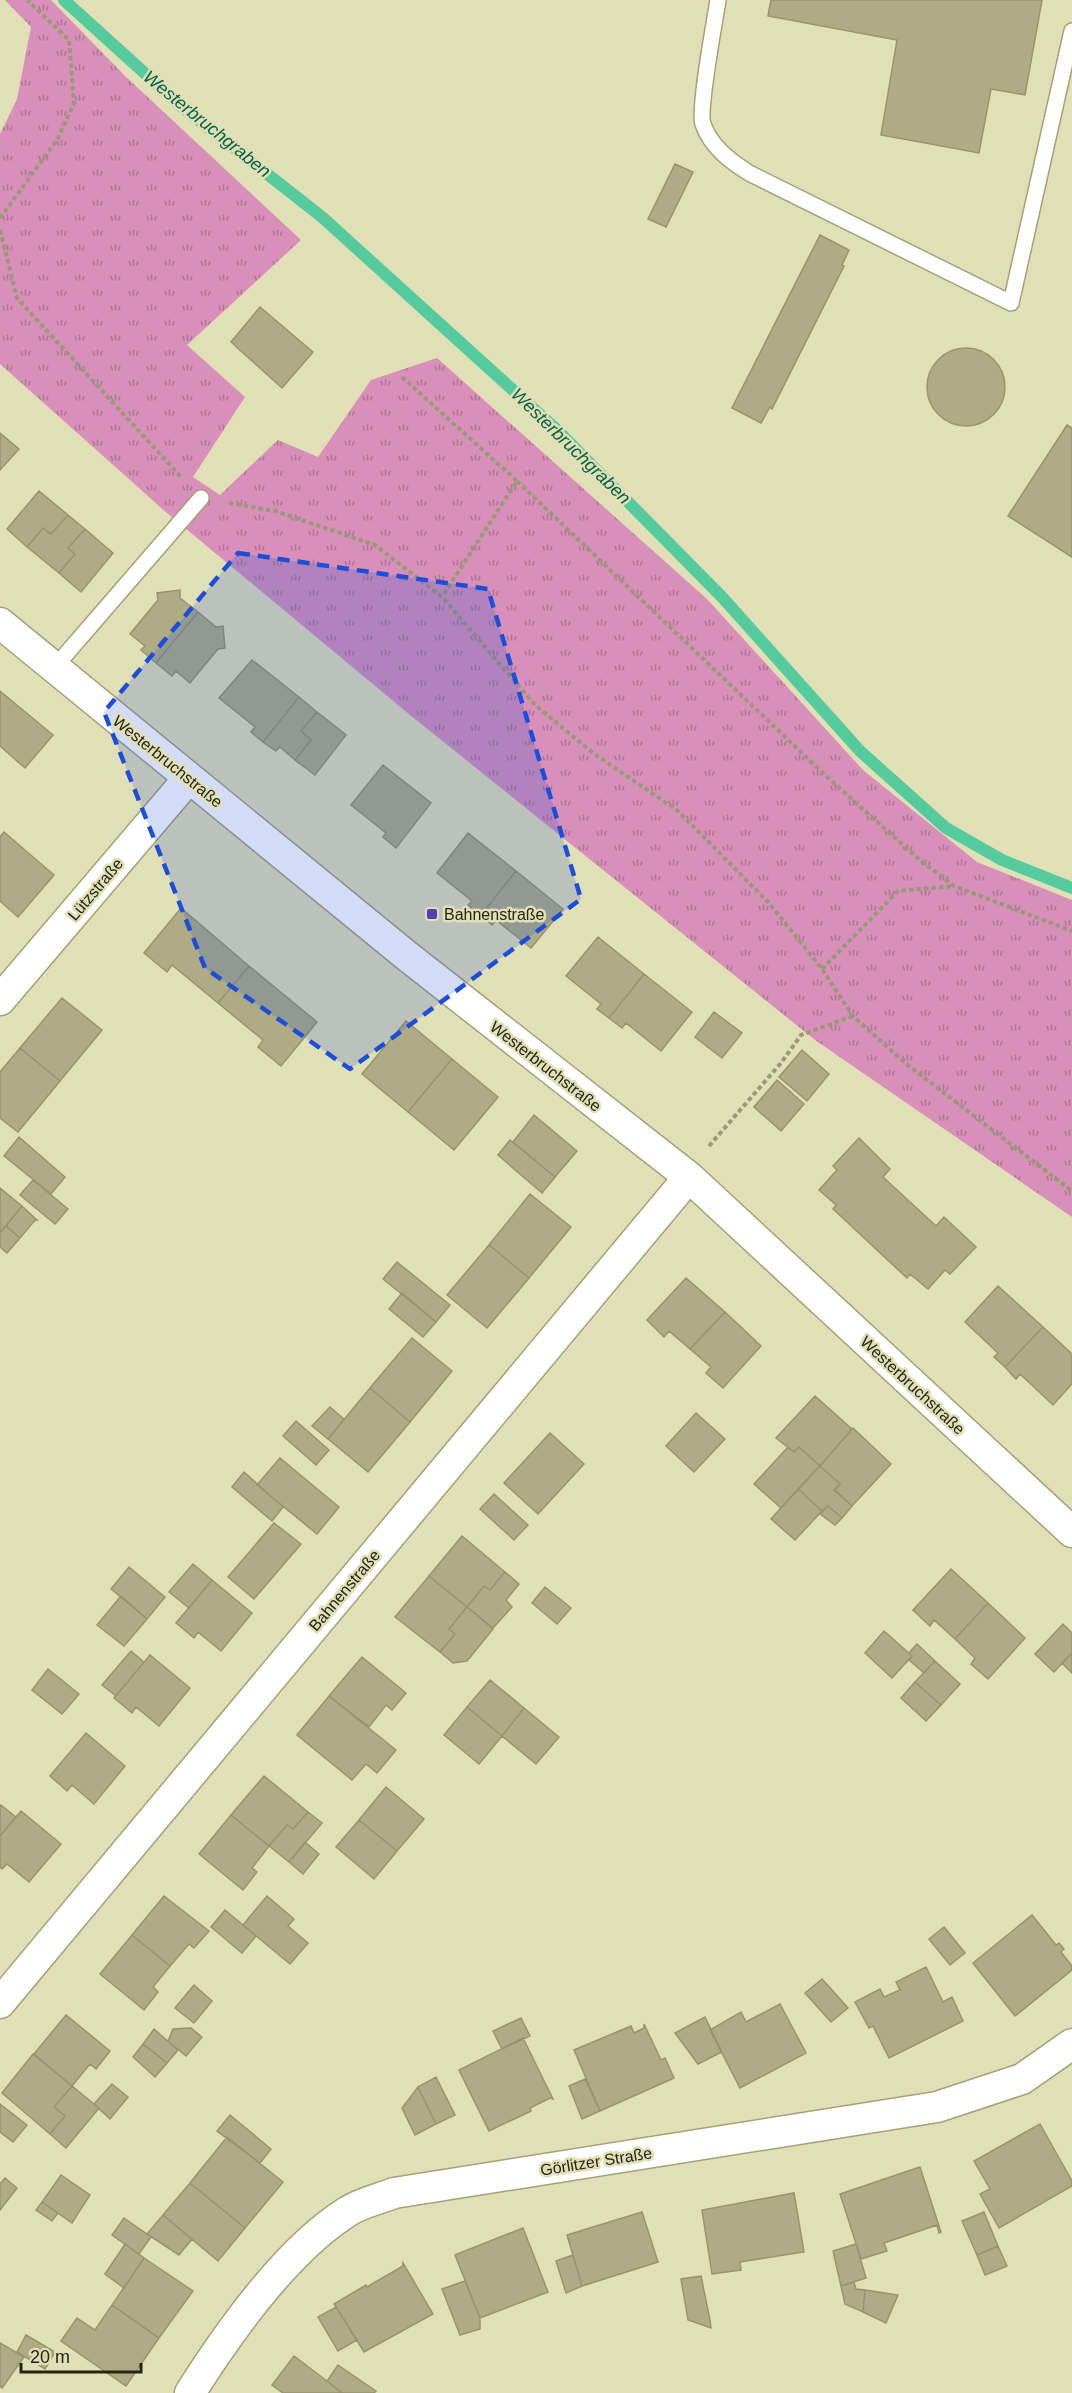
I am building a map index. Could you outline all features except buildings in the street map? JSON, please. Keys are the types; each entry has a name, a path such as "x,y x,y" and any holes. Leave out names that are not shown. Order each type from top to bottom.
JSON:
{"street":[{"name":"Westerbruchstraße","path":"0,623 407,956 686,1176 1072,1532"},
{"name":"Lützstraße","path":"0,1000 189,778"},
{"name":"Bahnenstraße","path":"0,2002 686,1176"},
{"name":"Görlitzer Straße","path":"190,2393 213,2356 298,2251 348,2210 394,2193 937,2107 1022,2079 1072,2044"}],"lane":[{"path":"718,0 702,121 712,142 726,158 749,173 1011,303 1072,31"},
{"path":"54,668 201,498"}],"path":[{"path":"0,218 57,140 74,103 69,40 27,0"},
{"path":"0,230 17,298 201,498 275,511 375,545 442,597 536,705 593,753 678,811 769,903 822,969 853,1016 905,1064 1072,1191"},
{"path":"402,377 517,481 827,777 954,886 1072,931"},
{"path":"442,597 517,481"},
{"path":"822,969 898,891 954,886"},
{"path":"686,1176 781,1063 801,1035 853,1016"}],"highlighted area":[{"path":"238,553 488,589 581,899 350,1069 205,968 104,712"}],"green space":[{"path":"5,0 51,0 125,76 301,240 187,345 245,397 193,477 220,495 278,440 318,457 371,380 437,358 707,599 863,770 977,862 1072,900 1072,1217 815,1040 410,715 167,513 0,364 0,134 17,99 31,27"}],"waterway":[{"name":"Westerbruchgraben","path":"64,0 182,107 322,217 557,430 722,597 860,751 946,828 1002,860 1072,888"}],"place":[{"name":"Bahnenstraße","path":"432,914"}]}
